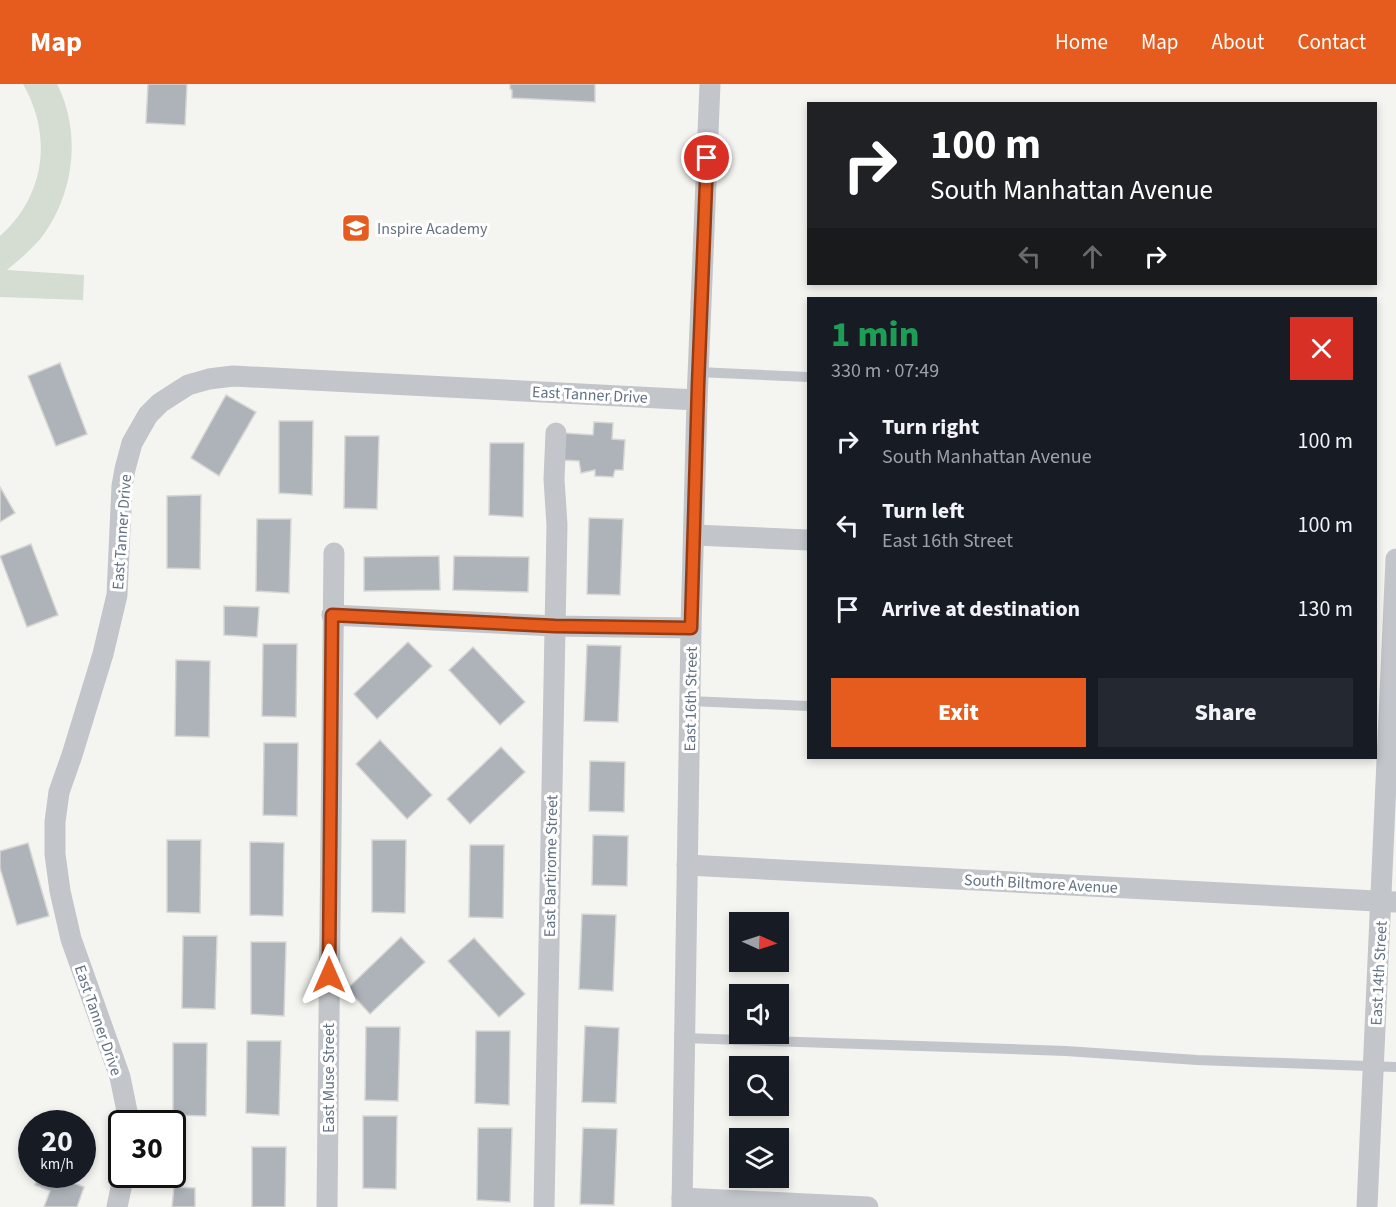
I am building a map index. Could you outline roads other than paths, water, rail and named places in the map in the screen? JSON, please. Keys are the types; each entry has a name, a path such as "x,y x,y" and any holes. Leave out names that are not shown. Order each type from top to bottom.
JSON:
{"street":[{"name":"East 16th Street","path":"682,1202 691,628 710,84"},
{"name":"East Tanner Drive","path":"127,1110 120,1077 71,939 58,881 55,822 59,792 103,654 117,594 124,469 132,443 148,415 160,403 188,385 233,376 698,400"},
{"name":"East Bartirome Street","path":"544,1207 557,525 554,479 556,433"},
{"path":"694,535 807,540"},
{"name":"East Muse Street","path":"327,1207 334,553"},
{"name":"East 14th Street","path":"1367,1207 1374,1066 1389,901 1387,737 1396,559"},
{"path":"1377,569 1396,570"},
{"path":"332,615 555,626 691,628"},
{"name":"South Biltmore Avenue","path":"687,865 1389,901"},
{"path":"117,1207 121,1188"},
{"path":"682,1202 868,1207"}],"lane":[{"path":"699,372 807,377"},
{"path":"690,701 807,706"},
{"path":"684,1038 1066,1051 1221,1061 1396,1067"}],"place":[{"name":"Inspire Academy","path":"356,228"}]}
